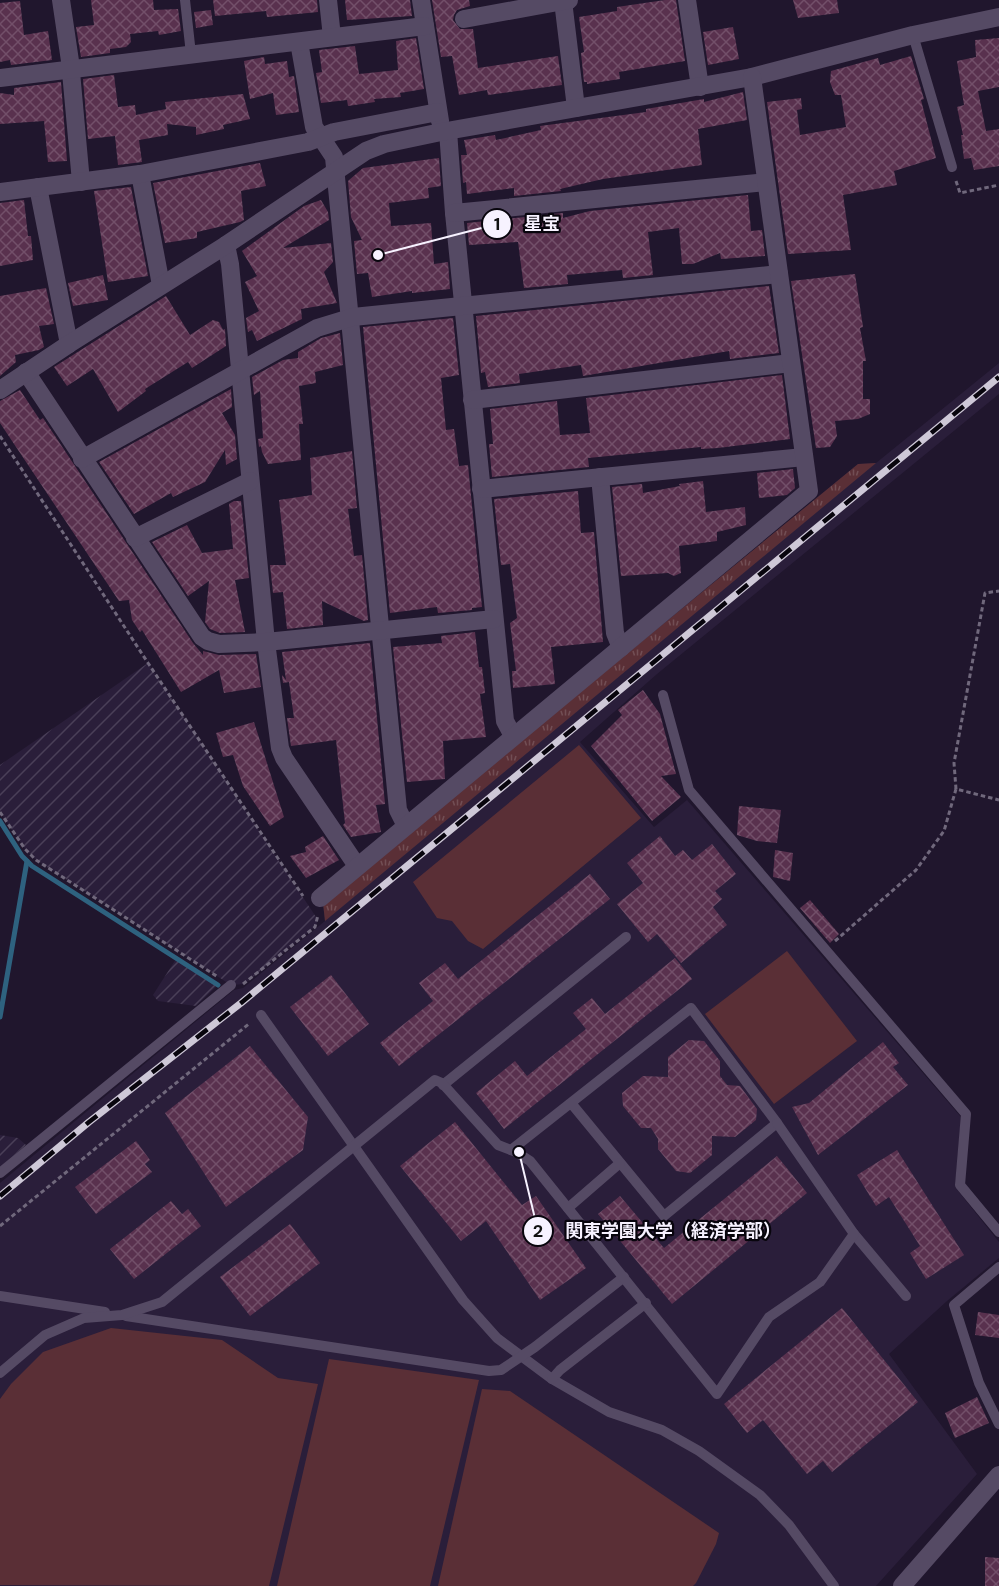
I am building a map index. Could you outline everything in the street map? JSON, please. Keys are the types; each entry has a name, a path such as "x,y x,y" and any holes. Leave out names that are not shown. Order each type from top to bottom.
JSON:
{"street":[{"path":"61,0 81,182"},
{"path":"328,0 332,37"},
{"path":"421,0 438,111 445,131 505,721 513,736"},
{"path":"687,0 700,87"},
{"path":"464,19 566,1 576,108"},
{"path":"0,390 226,245 336,170 366,151 384,144 445,131 752,77 913,35 999,17"},
{"path":"0,78 424,26"},
{"path":"299,42 314,127 334,157 336,170 398,810 406,826"},
{"path":"320,898 809,491 752,77"},
{"path":"0,192 140,174 308,142 334,132 438,111"},
{"path":"140,174 161,285"},
{"path":"454,213 766,182"},
{"path":"38,187 69,344"},
{"path":"226,245 241,371 266,642 280,748 284,758 357,866"},
{"path":"82,459 318,328 350,318 779,274"},
{"path":"472,400 791,363"},
{"path":"26,372 135,538 202,637 208,641 219,644 266,642 494,619"},
{"path":"481,489 804,457"},
{"path":"600,477 615,633 621,648"},
{"path":"135,538 250,481"},
{"path":"902,1586 999,1475"}],"lane":[{"path":"185,0 191,54"},
{"path":"913,35 952,167"},
{"path":"663,695 689,790 966,1114 960,1185 999,1232"},
{"path":"443,1085 626,937"},
{"path":"0,1173 231,985"},
{"path":"511,1150 691,1008 777,1123 854,1234 906,1296"},
{"path":"261,1015 464,1300 497,1338 552,1379 609,1412 662,1430 699,1451 760,1496 789,1525 834,1586"},
{"path":"0,1372 45,1335 84,1318 123,1315 162,1302 435,1080 443,1085 498,1145 530,1161 717,1394 769,1317 820,1282 854,1234"},
{"path":"571,1103 664,1216 777,1123"},
{"path":"568,1208 620,1163"},
{"path":"999,1268 954,1305 979,1383 999,1424"},
{"path":"0,1296 489,1371 501,1370 522,1356 624,1276"},
{"path":"552,1379 560,1370 646,1303"}],"path":[{"path":"952,167 960,193 999,185"},
{"path":"0,436 306,901 320,898 318,920 315,927 244,984 231,985 36,860 24,849 0,812"},
{"path":"824,950 916,870 944,831 956,789 954,763 985,593 999,591"},
{"path":"956,789 999,800"},
{"path":"0,1226 261,1015"}],"shaded area":[{"path":"999,363 999,394 657,674 580,742 654,827 687,800 961,1117 955,1187 999,1242 999,1258 889,1354 977,1474 876,1586 0,1586 0,1183 234,990 243,988 325,921 323,903 858,464 876,463"},
{"path":"148,663 318,920 315,927 244,984 231,985 36,860 25,849 0,812 0,765"},
{"path":"176,959 218,985 196,1006 158,1001 153,995"},
{"path":"0,1135 18,1138 26,1145 0,1167"}],"green space":[{"path":"876,463 325,921 323,903 858,464"},
{"path":"579,745 641,818 483,949 468,941 452,921 437,918 413,882"},
{"path":"787,951 857,1041 774,1104 705,1014"},
{"path":"111,1328 222,1340 278,1378 318,1384 269,1586 0,1585 0,1399 11,1384 43,1352"},
{"path":"329,1359 479,1380 430,1586 277,1586"},
{"path":"482,1389 510,1391 719,1533 716,1544 696,1583 693,1586 438,1586"}],"building":[{"path":"91,0 153,0 154,10 178,9 181,31 159,35 158,31 130,34 131,42 126,47 110,49 110,53 81,57 76,27 94,25"},
{"path":"213,0 317,0 318,12 267,17 266,11 215,16"},
{"path":"345,0 410,0 412,16 347,20"},
{"path":"432,0 469,0 470,6 457,10 453,20 460,29 473,29 478,68 558,56 562,85 488,95 487,90 459,95 452,56 441,57"},
{"path":"676,0 685,61 619,72 620,79 587,84 584,82 581,53 584,52 579,17 617,11 617,7"},
{"path":"793,0 837,0 839,13 798,18"},
{"path":"20,1 24,35 48,31 52,60 11,65 10,60 0,62 0,3"},
{"path":"211,10 213,25 196,28 194,12"},
{"path":"733,27 739,59 708,65 703,32"},
{"path":"416,38 424,89 400,93 401,97 374,99 375,102 348,106 347,100 321,103 316,73 322,72 319,50 355,46 359,74 398,70 396,41"},
{"path":"999,38 999,87 978,91 986,131 999,129 999,166 974,170 971,158 964,159 961,135 963,135 957,107 964,105 957,61 976,57 975,40"},
{"path":"911,56 924,99 921,100 936,158 894,171 897,185 843,195 851,250 788,254 767,102 801,98 802,109 797,110 800,135 846,127 841,95 835,95 830,82 831,71 878,58 880,65"},
{"path":"264,57 265,64 287,61 289,77 294,76 299,112 276,115 273,93 250,99 244,61"},
{"path":"114,75 118,107 135,105 136,115 166,109 165,102 243,94 250,119 223,125 224,129 196,135 196,127 167,124 168,135 139,140 142,162 118,165 115,136 88,139 83,79"},
{"path":"61,82 67,161 48,162 44,121 0,124 0,93 14,95 14,88"},
{"path":"743,92 747,120 698,129 702,165 603,179 560,189 561,191 514,196 514,188 467,194 466,182 463,183 461,155 467,155 464,140 495,135 496,140 541,130 540,126 646,112 646,109 704,99 704,102"},
{"path":"439,158 441,186 428,188 429,198 389,203 391,226 431,223 434,264 448,262 450,289 412,293 412,291 372,297 368,273 357,274 354,241 362,240 351,217 348,181 363,168"},
{"path":"260,163 266,186 241,191 244,220 197,232 197,238 165,243 153,183"},
{"path":"131,187 148,276 108,282 94,191"},
{"path":"748,195 751,231 762,230 765,256 721,259 720,253 693,264 682,264 679,228 648,232 653,275 623,278 622,270 567,275 568,284 524,288 518,242 469,245 467,223 563,213 563,218 590,211"},
{"path":"24,200 33,260 0,266 0,203"},
{"path":"321,200 328,212 329,220 283,248 331,243 333,262 324,272 337,303 301,309 302,319 257,341 252,330 248,332 246,318 259,311 245,282 257,276 242,251 304,206"},
{"path":"855,274 863,327 860,328 866,361 863,361 863,399 870,399 870,414 858,419 835,421 837,436 830,447 816,448 791,281"},
{"path":"103,275 108,300 73,306 68,283"},
{"path":"769,286 779,353 730,359 729,351 583,376 581,365 519,374 520,383 488,387 485,372 481,373 476,316"},
{"path":"46,288 54,324 39,326 44,347 15,355 16,362 0,376 0,296"},
{"path":"166,296 190,335 213,320 219,322 223,330 225,329 226,346 192,368 188,362 145,389 146,391 118,412 93,369 67,386 54,367"},
{"path":"453,318 459,375 441,378 446,430 454,429 459,466 468,465 482,607 438,613 437,607 390,613 363,327"},
{"path":"340,333 343,365 315,372 316,383 299,386 303,424 299,424 301,460 268,464 261,446 259,447 258,439 263,438 260,391 254,395 252,377 283,360 298,358 298,352 321,338"},
{"path":"782,375 790,439 718,448 701,449 701,447 588,458 589,467 492,477 489,444 493,444 490,409 557,401 560,435 590,433 586,398"},
{"path":"231,389 232,407 222,413 235,435 237,459 226,465 225,450 205,482 173,497 171,493 134,514 99,462"},
{"path":"20,390 40,420 43,418 193,643 203,655 203,651 219,655 256,654 261,687 224,693 219,670 181,692 142,630 140,632 132,620 129,600 119,601 0,423 0,401"},
{"path":"352,451 357,508 348,509 354,556 362,555 368,620 364,621 322,601 323,625 287,629 283,592 273,593 270,565 286,565 279,500 312,495 310,458"},
{"path":"793,469 795,488 787,495 759,498 757,473"},
{"path":"703,481 706,512 745,507 746,525 717,532 717,541 679,546 681,573 674,576 668,573 621,576 612,487 642,484 643,493"},
{"path":"578,491 581,533 594,532 603,642 551,647 555,684 513,688 512,671 516,671 510,623 517,618 510,564 501,565 494,499"},
{"path":"241,501 249,578 235,580 245,632 220,633 210,629 205,622 209,581 188,596 152,542 187,525 202,553 233,549 229,504"},
{"path":"475,632 485,693 480,694 486,737 443,741 445,779 407,782 393,647 442,643 441,636"},
{"path":"370,643 385,804 376,805 381,832 351,837 343,825 345,823 336,740 291,746 287,718 294,718 289,682 283,683 282,675 286,680 282,652"},
{"path":"643,690 660,714 676,774 661,776 681,797 652,821 591,746 622,715 618,710"},
{"path":"254,722 284,817 270,826 243,786 233,755 223,757 216,733"},
{"path":"739,806 781,810 777,843 757,841 737,835"},
{"path":"323,836 339,860 306,878 290,856 306,852 305,847"},
{"path":"660,836 675,856 683,850 692,860 712,844 736,874 715,891 722,899 713,907 727,925 681,963 657,934 648,942 617,904 643,883 627,863"},
{"path":"775,850 793,853 790,881 773,877"},
{"path":"590,874 610,899 399,1066 380,1043 433,1001 419,983 445,963 458,979"},
{"path":"810,900 839,934 830,943 800,908"},
{"path":"675,958 692,979 504,1129 476,1093 515,1061 527,1076 586,1029 573,1013 592,998 605,1014"},
{"path":"331,975 369,1024 328,1056 290,1007"},
{"path":"689,1040 704,1041 720,1061 720,1076 727,1085 740,1086 757,1109 756,1120 735,1137 712,1136 712,1155 690,1173 676,1171 658,1149 658,1139 651,1128 641,1128 623,1106 622,1093 643,1076 668,1077 668,1057"},
{"path":"883,1042 899,1063 893,1067 908,1085 818,1155 792,1107 809,1103"},
{"path":"250,1046 308,1117 303,1150 226,1207 165,1113"},
{"path":"455,1122 522,1205 536,1196 586,1268 540,1300 486,1221 461,1241 400,1166"},
{"path":"136,1141 150,1160 145,1164 152,1172 96,1214 75,1187"},
{"path":"897,1150 964,1255 926,1279 910,1253 920,1246 889,1197 876,1206 857,1175"},
{"path":"777,1156 807,1193 672,1304 598,1214 620,1196 664,1248"},
{"path":"171,1201 182,1214 188,1209 201,1226 134,1279 110,1249"},
{"path":"290,1224 320,1263 250,1316 220,1277"},
{"path":"842,1308 918,1402 832,1472 823,1461 807,1474 763,1420 747,1433 724,1404"},
{"path":"978,1312 999,1315 999,1338 975,1335"},
{"path":"977,1397 989,1423 955,1438 945,1413"},
{"path":"985,1557 999,1558 999,1586 985,1586"}],"waterway":[{"path":"0,821 22,856 32,866 218,985"},
{"path":"0,1017 27,861"}],"railway":[{"path":"0,1196 89,1122 241,1003 999,377"}],"place":[{"name":"星宝","path":"378,255"},
{"name":"関東学園大学（経済学部）","path":"519,1152"}]}
